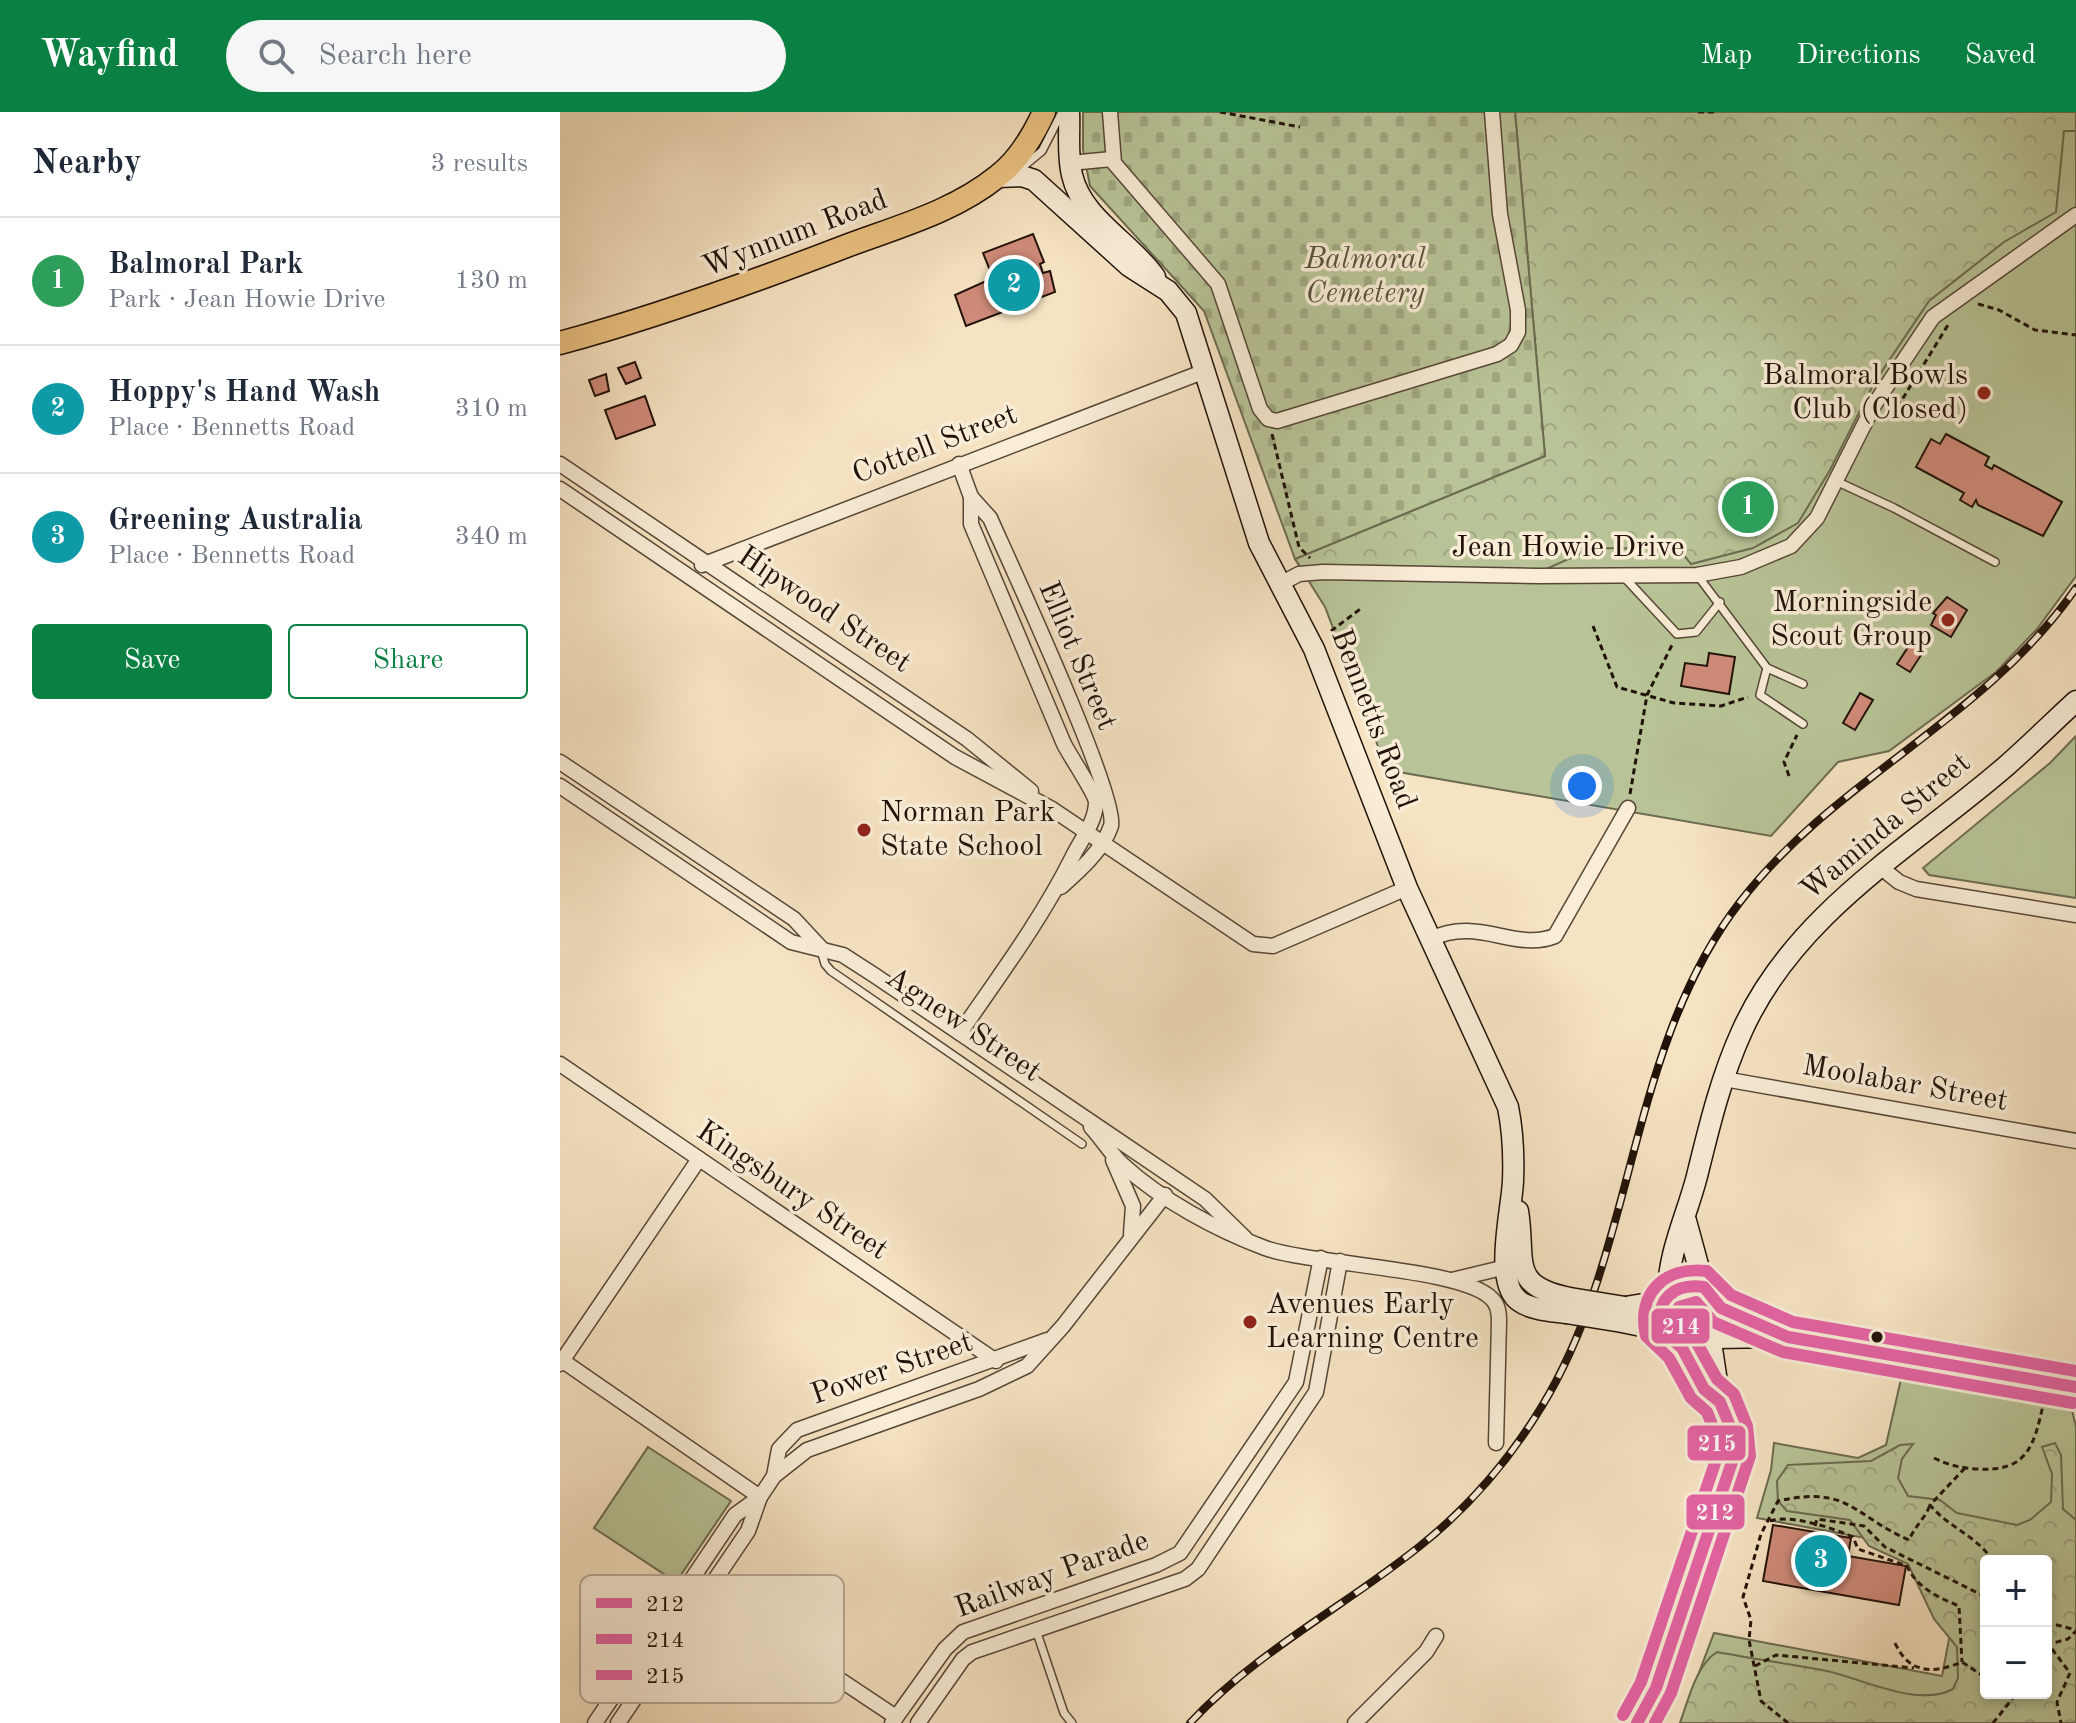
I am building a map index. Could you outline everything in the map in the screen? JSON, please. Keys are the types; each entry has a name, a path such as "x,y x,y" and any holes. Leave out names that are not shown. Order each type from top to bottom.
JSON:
{"main road":[{"path":"997,177 1022,176 1032,172 1030,140 1035,112"},
{"name":"Wynnum Road","path":"560,343 712,298 944,209 997,177 1030,140 1044,112"},
{"name":"Bennetts Road","path":"1069,112 1070,163 1074,182 1084,203 1139,256 1186,313 1259,543 1314,649 1407,888 1508,1107 1513,1135 1513,1183 1506,1267 1510,1287 1518,1300 1624,1314 1661,1330"},
{"name":"Bennetts Road","path":"1032,172 1129,266 1159,284"},
{"name":"Waminda Street","path":"1665,1297 1671,1263 1686,1221 1724,1079 1742,1031 1767,986 1844,895 2005,767 2076,698"},
{"name":"Bennetts Road","path":"1513,1183 1523,1274 1541,1291 1568,1305"},
{"path":"1686,1221 1704,1287 1721,1308 1788,1337"},
{"path":"1704,1287 1685,1285 1665,1297 1658,1321 1661,1330 1682,1348 1704,1389 1720,1402"},
{"name":"Bennetts Road","path":"1624,1314 1665,1297"},
{"path":"1637,1723 1656,1688 1733,1464 1732,1431 1720,1402 1713,1340 1722,1319 1721,1308"},
{"path":"1682,1348 1692,1349 1713,1340 1788,1337 2076,1387"}],"street":[{"path":"1110,112 1112,159 1218,284 1260,409 1268,419 1285,420 1497,354 1511,345 1518,332 1518,310 1500,214 1492,112"},
{"path":"1070,163 1112,159"},
{"name":"Jean Howie Drive","path":"1280,584 1299,574 1323,572 1697,575 1741,567 1791,546 1817,518 1838,482 1865,421 1933,317 2076,215"},
{"name":"Cottell Street","path":"689,577 705,562 1205,371"},
{"name":"Hipwood Street","path":"560,464 967,739 1052,809 1262,947 1285,941 1407,888"},
{"name":"Elliot Street","path":"959,464 971,497 971,524 1064,744 1080,776 1094,795 1095,811 1087,833 1058,890"},
{"name":"Hipwood Street","path":"560,489 955,757 1052,809"},
{"name":"Elliot Street","path":"971,497 990,518 1100,778 1112,815 1110,828 1101,842"},
{"name":"Agnew Street","path":"560,762 794,919 821,948"},
{"name":"Agnew Street","path":"560,786 791,942 845,956 1205,1199 1245,1238"},
{"path":"1431,939 1463,928 1531,940 1555,936 1628,808"},
{"path":"960,1033 1058,890 1085,865 1101,842"},
{"path":"1879,866 1916,889 2076,915"},
{"name":"Kingsbury Street","path":"560,1064 996,1361"},
{"name":"Moolabar Street","path":"1724,1079 2076,1141"},
{"name":"Agnew Street","path":"1077,1112 1129,1170 1165,1195 1267,1248 1447,1281 1481,1291 1496,1305 1499,1321 1496,1443"},
{"path":"1107,1146 1133,1206 1129,1238"},
{"path":"699,1159 561,1361 760,1497"},
{"name":"Power Street","path":"719,1575 751,1526 760,1497 774,1476 816,1446 1014,1374 1054,1337 1165,1195"},
{"name":"Railway Parade","path":"894,1720 949,1644 963,1632 1156,1565 1180,1553 1293,1388 1299,1373 1321,1258"},
{"name":"Railway Parade","path":"918,1723 968,1654 1185,1579 1198,1569 1314,1397 1340,1261"},
{"name":"Agnew Street","path":"1447,1281 1484,1275 1506,1267"},
{"path":"1312,1308 1331,1312"},
{"name":"Power Street","path":"774,1476 779,1449 801,1428 996,1361 1054,1337"},
{"name":"Power Street","path":"695,1575 735,1515 760,1497"},
{"path":"1355,1723 1426,1652 1436,1636"},
{"path":"844,1686 894,1720"},
{"name":"Power Street","path":"595,1723 608,1703"},
{"name":"Power Street","path":"618,1723 632,1703"}],"lane":[{"path":"1032,172 1062,112"},
{"path":"1838,482 1995,562"},
{"path":"1623,575 1677,634 1696,632 1720,602"},
{"path":"1697,575 1767,668 1803,684"},
{"path":"1767,668 1760,695 1803,724"},
{"name":"Agnew Street","path":"821,948 825,964 831,971 1082,1144"},
{"path":"1036,1630 1064,1713 1072,1723"}],"path":[{"path":"1220,112 1300,127"},
{"path":"1698,112 1718,112"},
{"path":"1967,305 1999,310 2035,330 2076,335"},
{"path":"1865,421 1880,423 1891,415 1955,314"},
{"path":"1268,419 1299,547 1323,572"},
{"path":"1331,631 1363,607"},
{"path":"1593,626 1617,687 1674,703 1721,706 1760,695"},
{"path":"1628,808 1647,695 1677,634"},
{"path":"1789,776 1784,762 1803,724"},
{"path":"1934,1458 1965,1468 1995,1470 2021,1460 2036,1435 2044,1401"},
{"path":"1788,1723 1761,1701 1749,1640 1751,1620 1743,1597 1761,1534 1778,1501 1823,1495 1845,1500 1883,1528 1909,1540 1918,1519 1927,1514 1930,1505 1965,1468"},
{"path":"1930,1505 1941,1518 1977,1539 1989,1555"},
{"path":"1815,1526 1817,1519 1864,1526 1885,1547 1980,1594"},
{"path":"1770,1521 1844,1533 1853,1537 1858,1549 1907,1566 1912,1577 1941,1599 1959,1606 1962,1662"},
{"path":"2052,1626 2076,1630 2068,1639 2052,1642"},
{"path":"1895,1643 1903,1660 1914,1668"},
{"path":"2052,1650 2070,1673 2057,1702 2061,1723"},
{"path":"1755,1666 1776,1655 1914,1668 1938,1668 1962,1662 1980,1674"},
{"path":"1993,1723 2012,1699"}],"green space":[{"name":"Balmoral Cemetery","path":"1083,112 1515,112 1545,456 1295,559 1204,311 1090,186 1083,150"},
{"path":"1515,112 2076,112 2076,576 2037,629 1996,672 1889,751 1838,762 1771,836 1387,770 1325,607 1295,559 1545,456"},
{"path":"1515,112 2076,112 2076,131 2064,131 2056,212 2004,242 1929,301 1874,383 1830,470 1798,523 1753,548 1691,564 1679,549 1593,548 1544,570 1309,579 1295,559 1545,456"},
{"path":"2076,736 2076,898 1929,875 1923,868 2050,763"},
{"path":"1901,1379 2072,1410 2076,1427 2076,1723 1680,1723 1714,1633 1942,1676 1957,1597 1914,1547 1757,1518 1771,1470 1774,1443 1858,1458 1886,1445"},
{"path":"2055,1443 2061,1455 2063,1509 2076,1520 2076,1723 1680,1723 1698,1674 1717,1652 1827,1671 1907,1694 1939,1694 1953,1689 1958,1678 1957,1647 1934,1619 1908,1564 1869,1546 1850,1520 1787,1511 1778,1501 1777,1481 1788,1465 1871,1461 1900,1445 1913,1444 1902,1459 1898,1478 1908,1496 1940,1500 1957,1513 2017,1525 2030,1520 2051,1502 2052,1474 2042,1447"},
{"path":"648,1447 731,1501 681,1575 665,1575 594,1528"}],"building":[{"path":"1033,234 1044,262 1040,264 1043,273 1050,271 1055,292 966,326 955,295 993,278 983,253"},
{"path":"635,362 641,378 626,384 618,368"},
{"path":"606,374 609,391 595,396 589,380"},
{"path":"645,396 655,425 616,439 605,410"},
{"path":"1946,434 1989,457 1985,465 1992,469 1994,465 2062,502 2043,536 1978,505 1976,500 1972,507 1960,500 1964,493 1916,467 1931,439 1940,444"},
{"name":"Morningside Scout Group","path":"1947,597 1967,610 1951,637 1931,625 1936,615 1933,613"},
{"path":"1914,638 1919,638 1927,646 1910,672 1897,664"},
{"path":"1709,653 1735,657 1729,694 1681,686 1685,663 1707,666"},
{"path":"1860,693 1873,700 1855,730 1843,723"},
{"path":"1773,1525 1851,1538 1848,1556 1906,1566 1899,1605 1763,1581"}],"railway":[{"path":"1190,1723 1272,1651 1420,1546 1472,1499 1502,1463 1542,1406 1573,1346 1597,1282 1652,1085 1674,1021 1703,960 1740,902 1778,858 1820,819 1998,676 2039,635 2076,588"}],"transit line":[{"name":"215","path":"1623,1715 1641,1682 1718,1454 1716,1435 1707,1412 1691,1398 1669,1358 1646,1336 1645,1307 1650,1295 1667,1278 1678,1273 1707,1271 1731,1295 1793,1322 2076,1371"},
{"name":"212","path":"1637,1723 1656,1688 1734,1456 1732,1431 1720,1402 1704,1389 1682,1348 1661,1330 1661,1310 1669,1295 1684,1288 1704,1287 1721,1308 1788,1337 2076,1387"},
{"name":"214","path":"1655,1723 1671,1693 1750,1456 1747,1426 1734,1394 1717,1379 1694,1338 1676,1322 1679,1307 1696,1302 1713,1322 1783,1352 2073,1403"}],"place":[{"name":"Hoppy's Hand Wash","path":"1014,285"},
{"name":"Balmoral Bowls Club (Closed)","path":"1984,393"},
{"name":"Balmoral Park","path":"1748,507"},
{"name":"Morningside Scout Group","path":"1948,620"},
{"name":"Norman Park State School","path":"864,830"},
{"name":"Avenues Early Learning Centre","path":"1250,1322"},
{"name":"Greening Australia","path":"1821,1561"}]}
